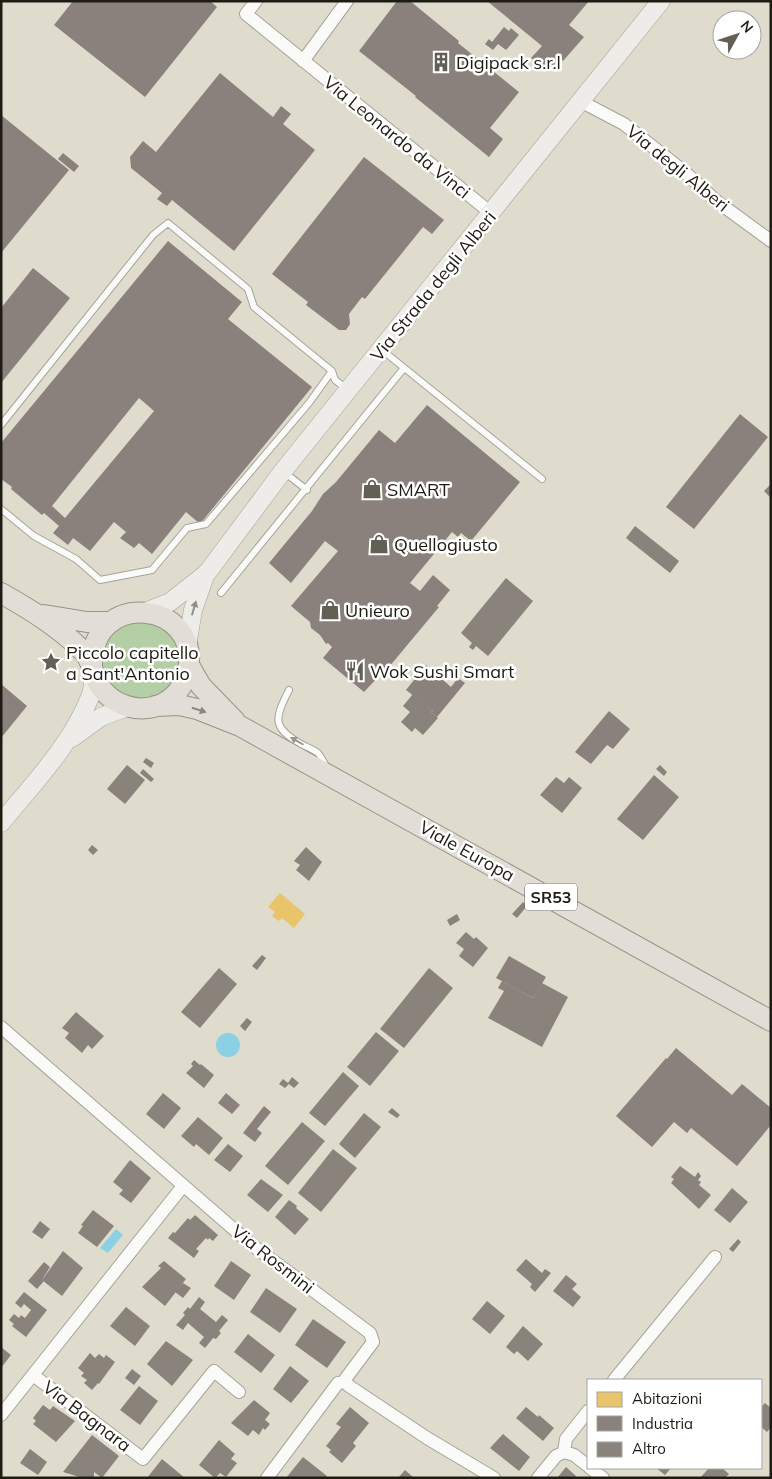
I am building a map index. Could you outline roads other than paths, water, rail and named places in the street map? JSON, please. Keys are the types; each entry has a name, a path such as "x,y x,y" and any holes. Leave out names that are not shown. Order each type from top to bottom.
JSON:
{"main road":[{"name":"Via Strada degli Alberi","path":"144,612 170,602 207,573 283,471 662,1"},
{"name":"Via Strada degli Alberi","path":"188,655 193,610 207,573"},
{"path":"1,594 37,613 62,632 84,652 104,691 110,698 127,707"},
{"path":"1,823 67,742 81,718 91,695 92,656 98,638 111,622 126,614 144,612"},
{"name":"Viale Europa","path":"144,612 154,614 171,622 183,637 188,655 201,686 240,726"},
{"path":"37,613 65,620 111,622"},
{"path":"155,706 172,697 183,683 188,655"},
{"name":"Viale Europa","path":"127,707 146,708 179,705 197,709 240,726 771,1021"},
{"path":"67,742 101,717 127,707"}],"street":[{"name":"Via Leonardo da Vinci","path":"256,1 246,14 492,213"},
{"path":"303,61 347,1"},
{"name":"Via degli Alberi","path":"582,102 624,124 687,174 715,200 771,241"},
{"name":"Via Rosmini","path":"1,1027 252,1246 370,1333 373,1342 345,1382"},
{"name":"Via Bagnara","path":"1,1415 183,1186"},
{"path":"615,1379 715,1257"},
{"name":"Via Bagnara","path":"33,1375 143,1459 214,1371 239,1392"},
{"path":"267,1478 338,1383 345,1382 420,1433 494,1478"},
{"path":"564,1452 566,1439 587,1412"},
{"path":"538,1478 556,1456 564,1452 574,1455 587,1465"},
{"path":"592,1469 603,1478"}],"lane":[{"path":"1,425 153,235 168,223 248,289 254,307 332,371 335,380 348,390"},
{"path":"382,350 542,479"},
{"path":"221,593 307,490 404,368"},
{"path":"1,509 34,536 76,558 100,580 152,570 187,528 206,524 309,403 332,371"},
{"path":"283,471 307,490"},
{"path":"278,747 278,707 280,697 289,690 278,717 280,728 284,734 319,754 330,775"}],"water":[{"path":"228,1033 237,1036 240,1045 237,1054 228,1057 219,1054 216,1045 219,1036"},
{"path":"116,1229 123,1235 108,1253 100,1248"}],"place":[{"name":"Digipack s.r.l","path":"441,62"},
{"name":"SMART","path":"372,489"},
{"name":"Quellogiusto","path":"379,544"},
{"name":"Unieuro","path":"330,610"},
{"name":"Piccolo capitello a Sant'Antonio","path":"51,662"},
{"name":"Wok Sushi Smart","path":"355,671"}]}
